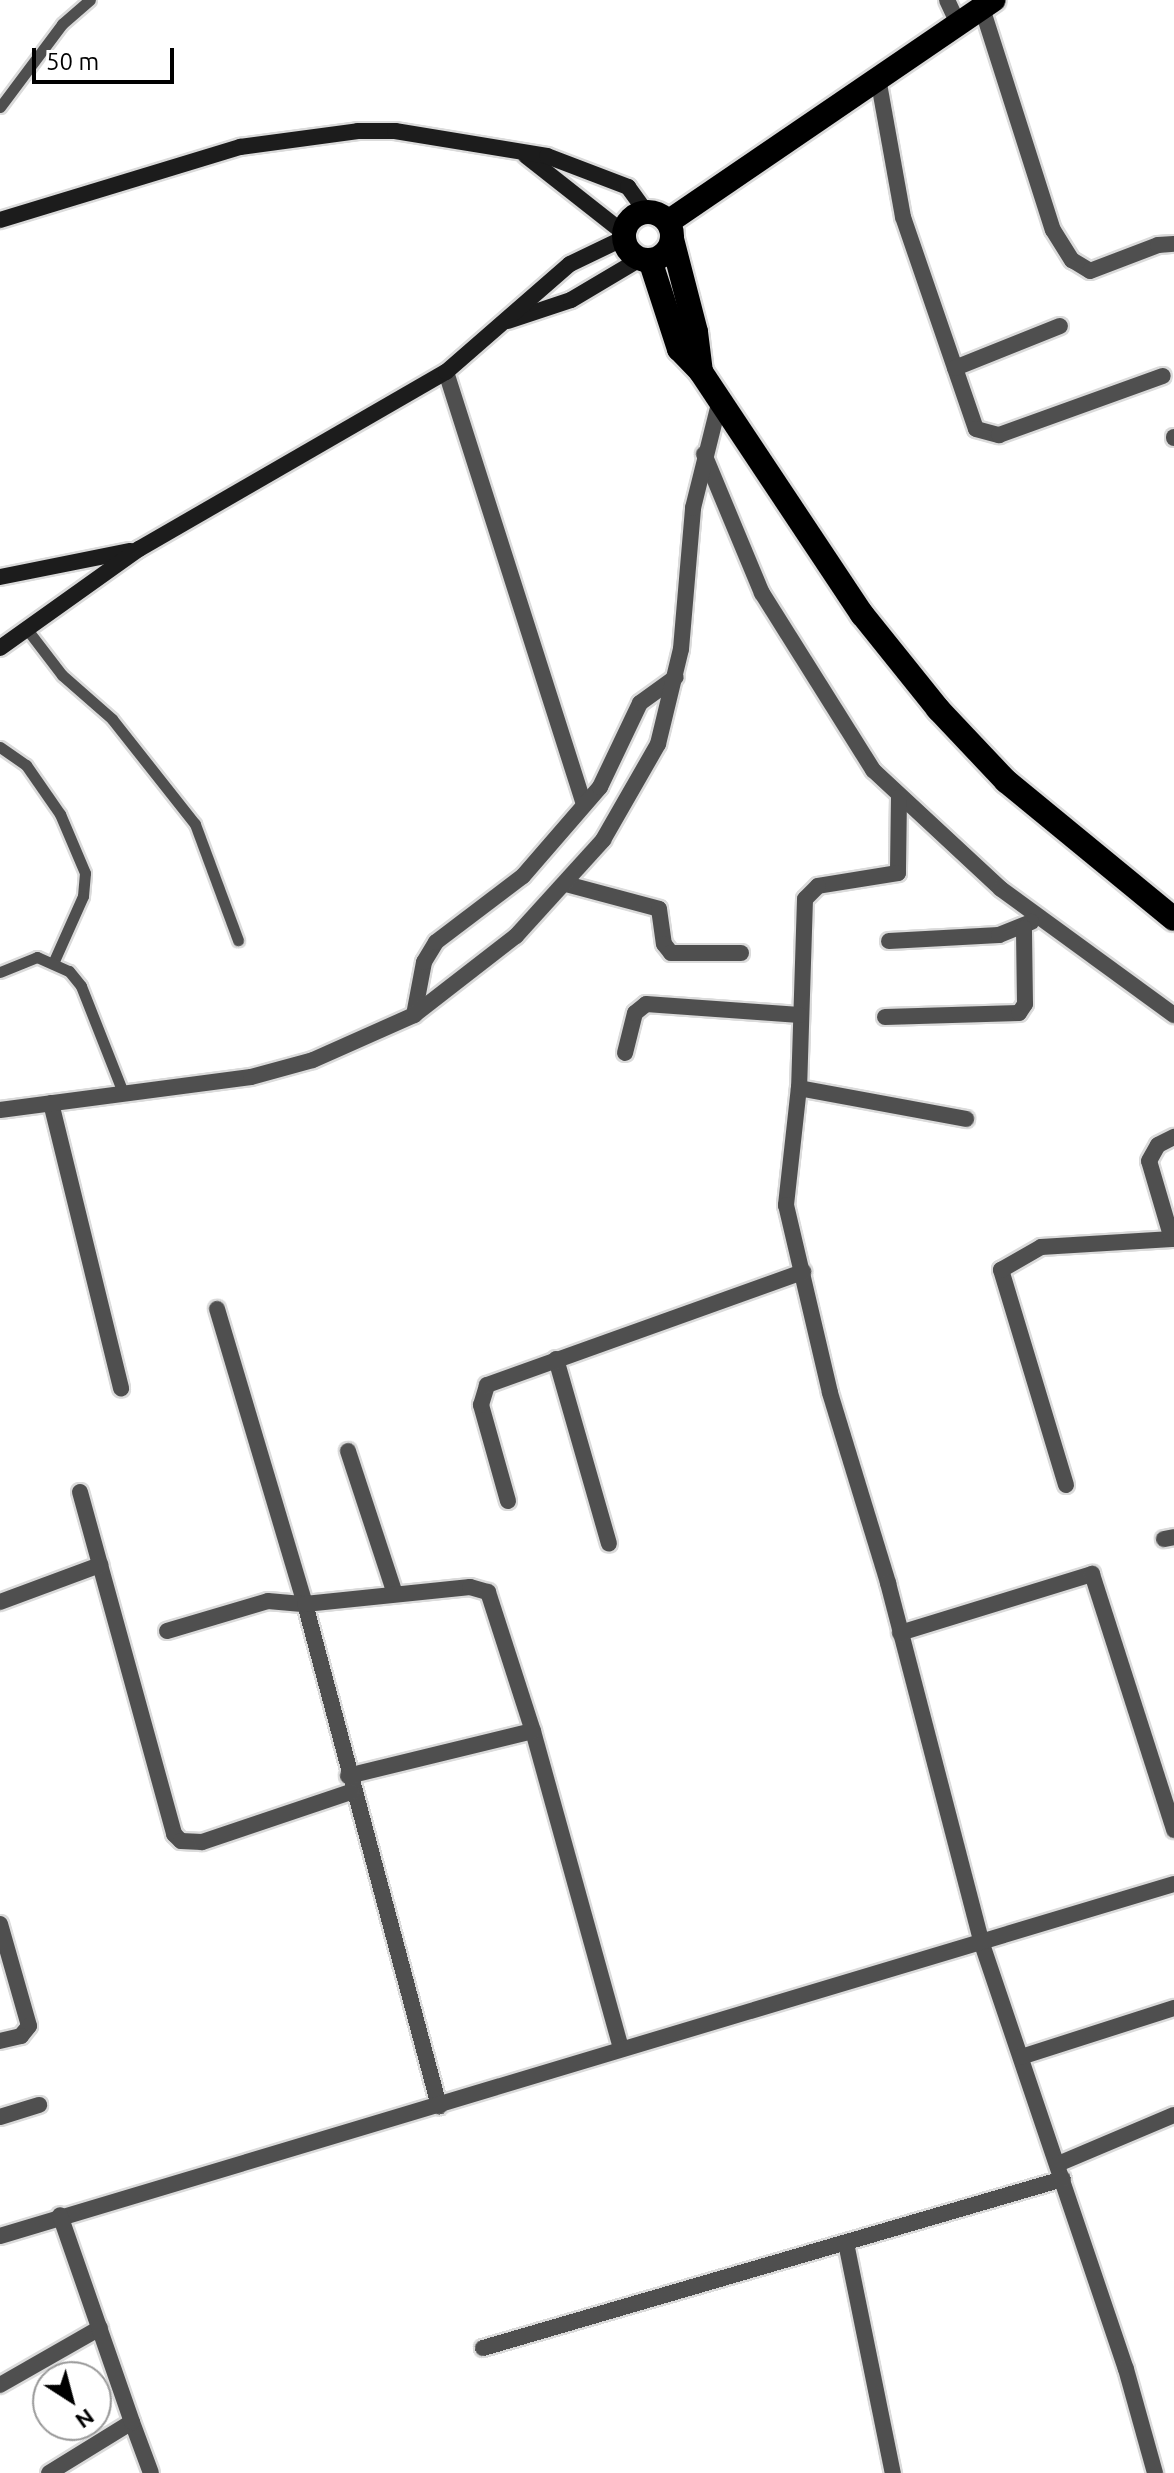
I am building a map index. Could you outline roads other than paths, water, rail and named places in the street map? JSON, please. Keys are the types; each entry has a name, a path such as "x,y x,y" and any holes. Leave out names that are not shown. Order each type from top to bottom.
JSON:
{"highway":[{"path":"988,4 796,137 662,224 628,223 624,235 645,259 672,335 701,372 719,404 862,614 938,709 1006,781 1174,919"},
{"path":"645,259 661,257 662,224"},
{"path":"662,224 701,372"}],"street":[{"path":"947,0 958,24"},
{"path":"988,4 1053,230 1072,260 1090,271 1158,245 1174,244"},
{"path":"878,78 903,217 976,429 990,436 1163,376"},
{"path":"0,220 240,147 319,133 395,131 497,146 525,155 547,156 618,182 639,196 662,224"},
{"path":"0,648 139,549 446,372 570,264 624,235 525,155"},
{"path":"503,322 563,304 645,259"},
{"path":"955,368 1060,326"},
{"path":"446,372 584,805"},
{"path":"0,1110 263,1074 313,1060 414,1015 516,936 566,884 644,775 676,677 693,508 704,454 719,404"},
{"path":"704,454 762,593 851,740 899,797 1001,889 1174,1015"},
{"path":"0,577 139,549"},
{"path":"414,1015 424,962 436,942 523,876 600,787 640,703 676,677"},
{"path":"899,797 898,873 818,886 807,894 799,1088 785,1186 830,1393 900,1633 982,1944 1060,2171 1155,2473"},
{"path":"566,884 659,909 664,944 671,953 741,953"},
{"path":"889,941 999,935 1024,928 1039,917"},
{"path":"885,1017 1019,1013 1025,1004 1024,928"},
{"path":"625,1053 635,1013 646,1004 800,1015"},
{"path":"799,1088 966,1119"},
{"path":"51,1103 121,1389"},
{"path":"1066,1485 1001,1270 1041,1247 1173,1243 1149,1161 1158,1145 1174,1137"},
{"path":"508,1501 481,1392 493,1380 803,1272"},
{"path":"217,1309 305,1604 350,1784 439,2106"},
{"path":"556,1359 609,1544"},
{"path":"348,1451 394,1591"},
{"path":"80,1492 165,1813 181,1841 202,1842 350,1784 533,1731"},
{"path":"0,1602 100,1565"},
{"path":"900,1633 1092,1574 1174,1830"},
{"path":"167,1631 260,1602 305,1604 394,1591 470,1587 488,1592 533,1731 621,2049"},
{"path":"0,2236 60,2215 439,2106 1174,1884"},
{"path":"0,1924 29,2026 21,2036 0,2041"},
{"path":"1021,2057 1174,2008"},
{"path":"0,2117 39,2105"},
{"path":"483,2348 846,2243 1060,2171 1174,2115"},
{"path":"60,2215 151,2473"},
{"path":"846,2243 893,2473"},
{"path":"0,2385 100,2328"},
{"path":"49,2473 132,2422"}],"lane":[{"path":"0,107 62,24 90,0"},
{"path":"26,628 62,675 112,719 195,824 238,940"},
{"path":"0,747 26,765 60,814 85,873 83,896 54,961"},
{"path":"0,972 21,960 54,961 81,986 124,1095"}]}
